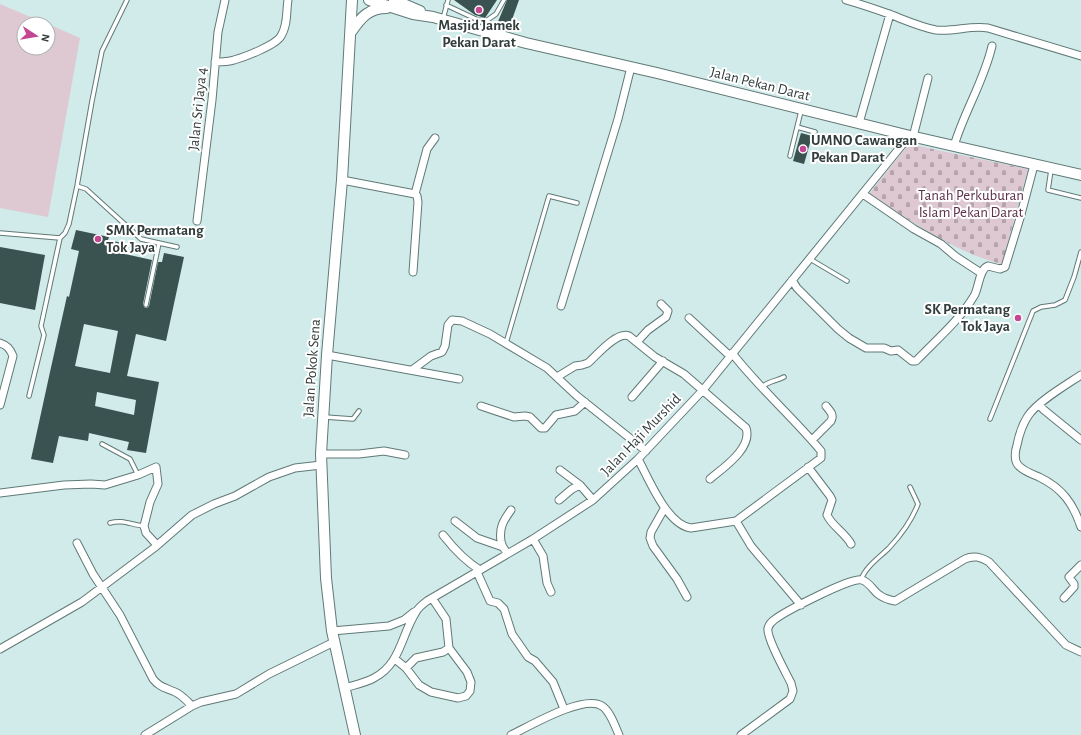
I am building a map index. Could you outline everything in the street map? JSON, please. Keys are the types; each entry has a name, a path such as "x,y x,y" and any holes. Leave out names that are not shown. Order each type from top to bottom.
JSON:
{"main road":[{"name":"Jalan Pokok Sena","path":"352,0 342,180 321,454 326,578 332,631 355,735"},
{"name":"Jalan Pekan Darat","path":"369,0 395,4 413,14 477,25 526,43 631,67 910,136 1081,175"},
{"path":"351,32 358,21 366,13 374,9 385,8 395,4"}],"street":[{"name":"Jalan Sri Jaya 4","path":"197,221 205,165 218,32 225,0"},
{"path":"215,62 234,60 271,44 280,38 284,30 288,0"},
{"path":"846,0 890,14 919,26 936,30 951,30 980,26 1081,56"},
{"path":"859,123 890,14"},
{"path":"954,146 960,127 986,67 992,46"},
{"path":"561,306 618,120 631,67"},
{"name":"Jalan Haji Murshid","path":"344,688 375,678 395,659 416,610 432,598 533,539 593,500 646,451 703,390 809,258 910,136 928,78"},
{"path":"413,272 418,202 415,194 427,149 435,138"},
{"path":"792,280 802,293 849,338 866,348 884,348 891,351 898,350 912,361 916,361 960,317 975,295 981,273 985,267 988,266 1000,269 1005,267 1034,165"},
{"path":"342,180 415,194"},
{"path":"863,194 914,229 941,244 955,256 981,273"},
{"path":"637,342 648,330 666,317 668,311 661,304"},
{"path":"638,459 664,509 686,528 702,527 736,521 822,456 821,451 812,440 731,355 690,318"},
{"path":"412,370 431,356 442,352 446,346 448,325 452,320 462,321 490,334 527,355 558,377 584,402 646,451"},
{"path":"558,377 575,366 588,363 618,336 626,334 655,357 684,374 746,428 748,433 739,454 710,478"},
{"path":"0,343 7,346 11,350 13,356 0,405"},
{"path":"328,355 459,379"},
{"path":"632,397 663,361"},
{"path":"1081,375 1039,405 1028,415 1016,448 1015,460 1024,470 1056,486 1063,493 1074,509 1081,527"},
{"path":"481,406 514,417 530,417 540,428 545,428 556,414 575,411 584,402"},
{"path":"1039,405 1081,440"},
{"path":"812,440 832,421 832,413 826,406"},
{"path":"321,454 359,454 384,451 405,455"},
{"path":"0,649 52,620 102,588 158,546 192,515 235,496 269,477 295,468 322,465"},
{"path":"0,493 64,485 105,485 138,475 156,467 158,484 150,502 144,526 146,533 158,546"},
{"path":"808,467 832,500 827,515 829,519 843,533 851,544"},
{"path":"560,470 580,485 593,500"},
{"path":"559,500 572,489 580,485"},
{"path":"664,509 651,532 650,538 653,546 677,579 687,597"},
{"path":"508,553 503,547 500,534 502,523 511,510"},
{"path":"456,521 477,538 503,547"},
{"path":"736,521 751,546 798,601"},
{"path":"443,535 456,551 479,571 490,601 498,604 504,609 512,634 528,657 535,661 553,682 564,709"},
{"path":"533,539 543,556 547,583 551,592"},
{"path":"77,543 93,574 120,615 157,685 176,692 192,706"},
{"path":"741,735 790,699 793,691 791,683 769,638 768,628 772,621 798,601 855,580 866,582 878,594 895,601 970,556 979,557 989,562 1066,645 1081,652"},
{"path":"1064,598 1074,587 1074,584 1069,576 1081,565"},
{"path":"395,659 406,668 420,685 431,692 458,698 466,696 470,691 471,682 468,672 449,648 446,619 432,598"},
{"path":"332,631 389,626 404,620 416,610"},
{"path":"145,735 192,706 201,702 236,694 269,674 334,642"},
{"path":"406,668 416,658 443,652 449,648"},
{"path":"511,735 564,709 583,703 597,703 604,707 619,735"}],"lane":[{"path":"29,396 44,336 42,326 60,238 65,233 69,224 102,51 127,0"},
{"path":"437,18 448,0"},
{"path":"446,4 477,25 496,14 504,0"},
{"path":"790,156 801,110"},
{"path":"797,127 815,132"},
{"path":"1051,168 1048,190 1081,198"},
{"path":"77,186 86,189 141,239 177,247"},
{"path":"506,343 549,196 577,203"},
{"path":"0,233 60,238"},
{"path":"146,305 159,244"},
{"path":"990,419 1033,311 1041,307 1055,305 1065,300 1074,278 1081,252"},
{"path":"809,258 847,280"},
{"path":"761,388 764,385 784,377"},
{"path":"324,417 353,419 359,411"},
{"path":"102,444 130,459 138,475"},
{"path":"861,580 867,570 889,548 905,528 916,510 918,504 910,487"},
{"path":"110,523 121,521 134,526 144,526"}],"green space":[{"path":"0,4 28,16 16,16 16,56 56,56 56,28 80,38 48,217 0,208"},
{"name":"Tanah Perkuburan Islam Pekan Darat","path":"909,144 1028,169 1002,264 984,259 950,244 933,235 869,194"}],"building":[{"name":"Masjid Jamek Pekan Darat","path":"454,0 497,0 485,18 475,15"},
{"path":"507,0 519,0 509,28 497,24"},
{"name":"UMNO Cawangan Pekan Darat","path":"801,133 812,136 804,164 793,161"},
{"path":"76,230 109,237 108,240 127,244 125,254 152,260 143,304 145,308 149,306 158,262 162,262 164,253 184,257 166,341 136,334 127,376 159,382 146,453 127,450 129,442 89,433 88,441 59,436 53,463 31,459 67,296 69,297 79,251 71,249","holes":["84,324 118,331 110,373 75,366","97,392 136,400 134,415 95,406"]},
{"path":"0,247 45,255 35,310 0,303"}],"place":[{"name":"Masjid Jamek Pekan Darat","path":"479,10"},
{"name":"UMNO Cawangan Pekan Darat","path":"803,149"},
{"name":"SMK Permatang Tok Jaya","path":"98,239"},
{"name":"SK Permatang Tok Jaya","path":"1018,318"}]}
